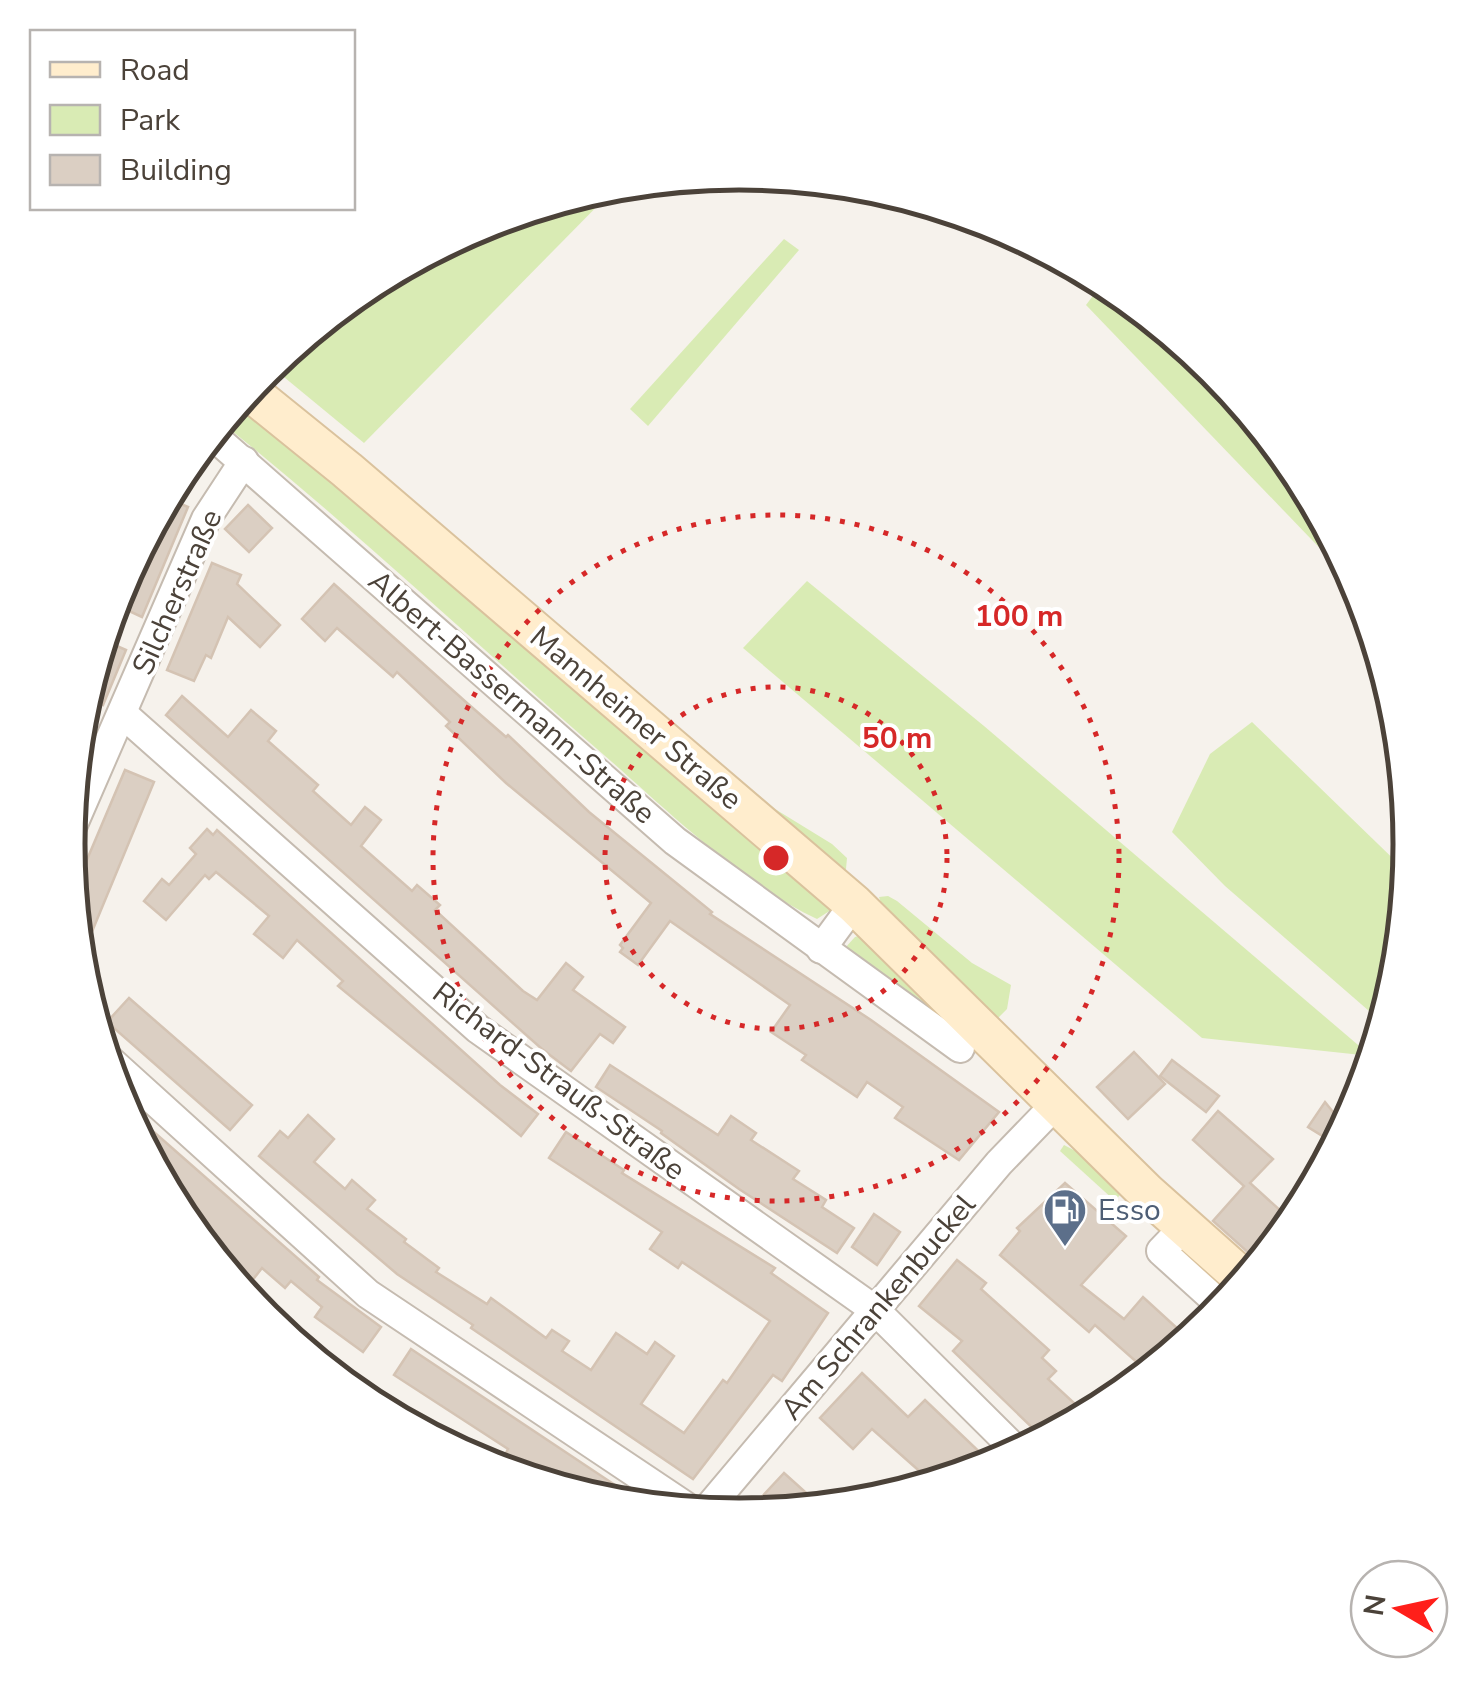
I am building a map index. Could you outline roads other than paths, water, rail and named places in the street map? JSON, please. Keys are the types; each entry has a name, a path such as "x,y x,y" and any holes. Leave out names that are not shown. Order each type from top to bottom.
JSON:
{"main road":[{"name":"Mannheimer Straße","path":"260,400 854,904 990,1034 1056,1104 1236,1272"}],"street":[{"name":"Albert-Bassermann-Straße","path":"222,443 675,842 960,1048"},
{"name":"Silcherstraße","path":"87,794 206,519 244,461"},
{"name":"Richard-Strauß-Straße","path":"123,714 478,1028 874,1310 1007,1441"},
{"path":"821,949 854,904"},
{"path":"128,1077 368,1294 668,1495"},
{"name":"Am Schrankenbuckel","path":"716,1498 999,1162 1056,1104"},
{"path":"1185,1226 1162,1251 1212,1297"}],"place":[{"name":"Esso","path":"1065,1248"}]}
